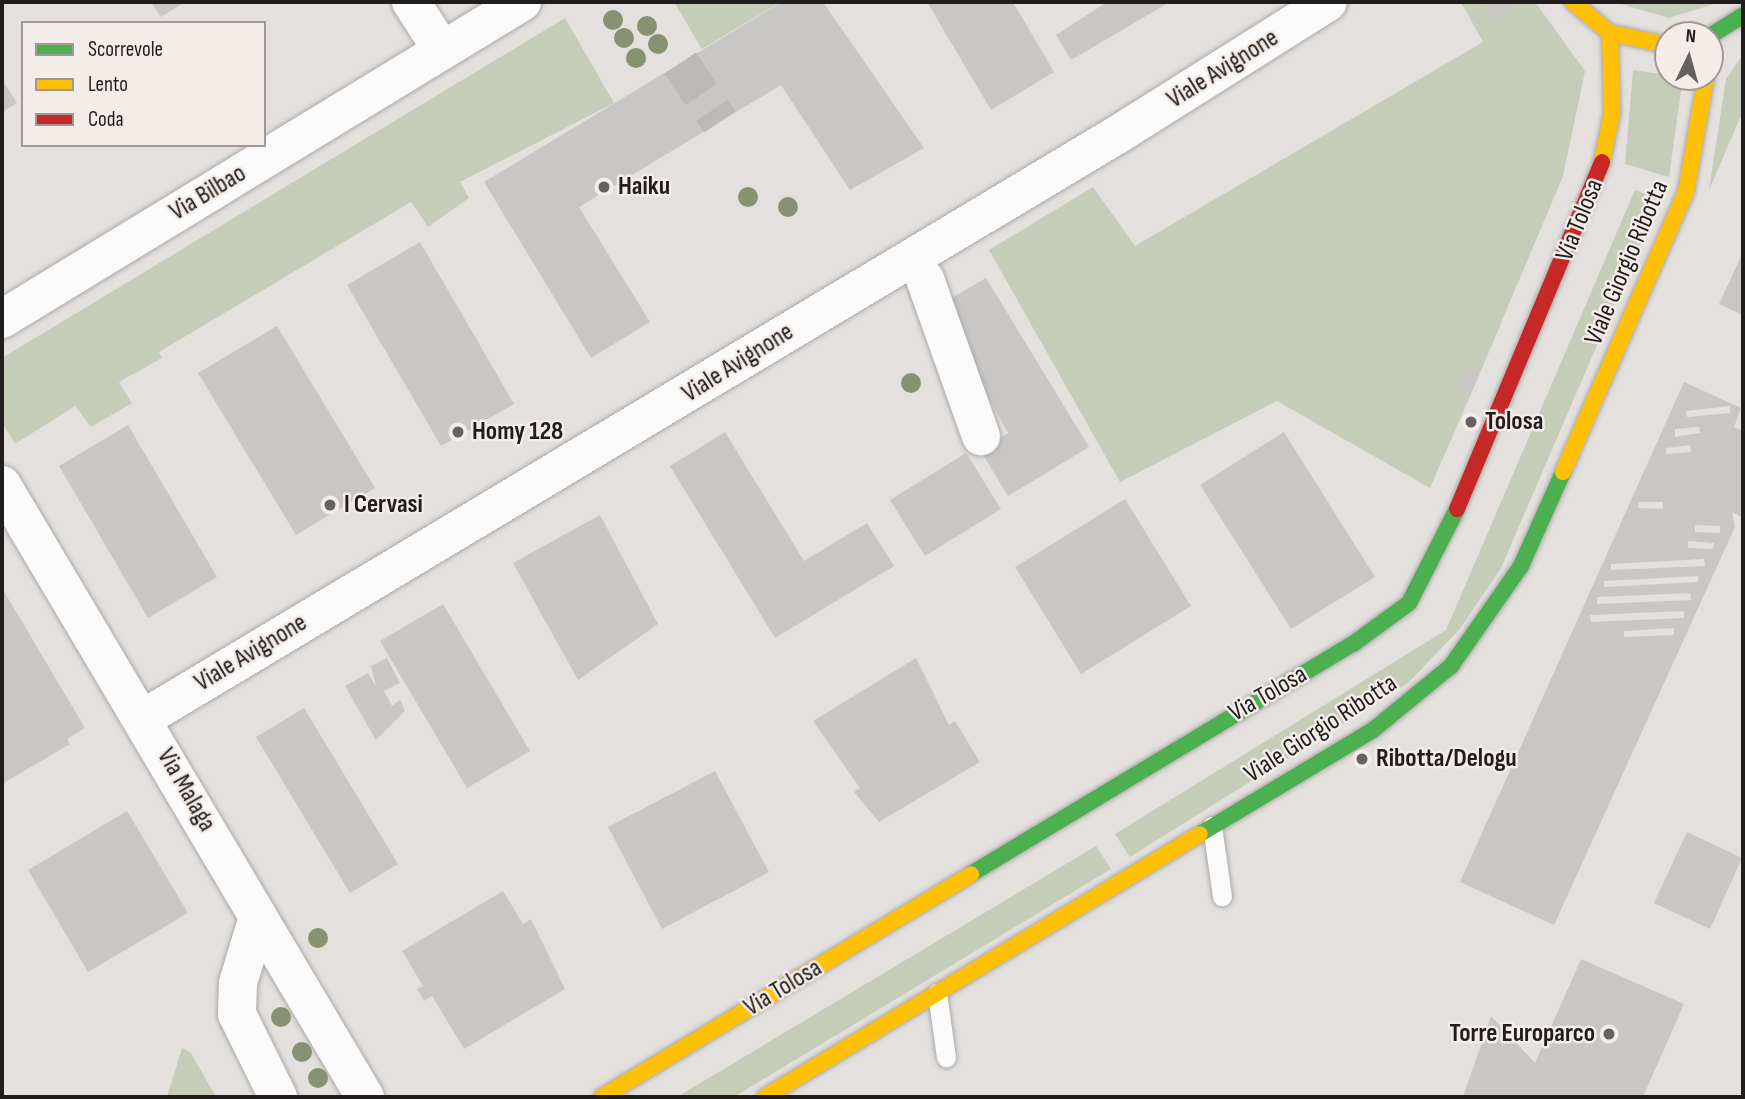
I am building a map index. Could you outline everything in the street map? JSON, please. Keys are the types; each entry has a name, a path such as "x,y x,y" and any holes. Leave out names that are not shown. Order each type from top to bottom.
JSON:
{"street":[{"path":"411,2 442,50"},
{"name":"Via Bilbao","path":"2,319 522,2"},
{"name":"Viale Avignone","path":"144,718 1117,135 1328,2"},
{"path":"1573,2 1610,33 1654,42"},
{"path":"1724,30 1743,15"},
{"name":"Via Tolosa","path":"601,1097 1353,643 1409,603 1435,561 1597,186 1612,113 1610,33"},
{"name":"Viale Giorgio Ribotta","path":"765,1097 1389,720 1451,666 1496,609 1521,566 1679,208 1703,91"},
{"path":"925,279 981,436"},
{"name":"Via Malaga","path":"2,485 144,718 365,1097"},
{"path":"258,917 238,983 237,1014 278,1097"}],"lane":[{"path":"1213,826 1222,896"},
{"path":"937,993 946,1057"}],"green space":[{"path":"674,2 781,2 702,49"},
{"path":"1461,2 1535,2 1585,71 1563,176 1480,373 1466,368 1458,388 1471,394 1430,488 1277,401 1120,482 989,250 1093,187 1135,246 1483,42"},
{"path":"1614,2 1720,2 1669,18"},
{"path":"565,18 614,103 460,182 469,198 428,227 411,202 159,352 162,358 119,382 132,403 91,427 75,406 15,444 2,422 2,358"},
{"path":"1743,55 1743,111 1709,190 1726,79"},
{"path":"1633,70 1654,73 1654,91 1681,91 1669,177 1625,164"},
{"path":"1635,190 1660,199 1501,568 1459,630 1408,683 1130,857 1115,834 1446,630"},
{"path":"1096,846 1111,869 734,1097 677,1097"},
{"path":"182,1048 191,1053 216,1097 167,1097"}],"building":[{"path":"151,2 185,2 161,17"},
{"path":"782,2 823,2 924,148 850,190 781,85 579,207 650,322 591,358 484,182"},
{"path":"927,2 1013,2 1054,72 991,110"},
{"path":"1107,2 1170,2 1071,60 1056,35"},
{"path":"1482,2 1509,2 1514,9 1495,21"},
{"path":"2,80 17,103 2,112"},
{"path":"420,242 514,404 441,446 347,285"},
{"path":"1743,252 1743,315 1719,304"},
{"path":"986,278 1089,447 1008,496 980,450 1008,433 938,306"},
{"path":"277,326 375,488 296,535 198,373"},
{"path":"1466,367 1480,373 1471,394 1458,388"},
{"path":"1684,382 1741,408 1734,427 1743,431 1743,518 1732,512 1735,527 1554,925 1460,882","holes":["1730,406 1730,413 1687,417 1686,411","1699,427 1700,433 1675,437 1675,429","1690,445 1691,452 1666,454 1666,448","1639,502 1663,502 1663,509 1638,508","1695,525 1720,526 1720,533 1695,532","1688,541 1714,543 1713,549 1688,548","1704,559 1705,566 1611,570 1611,564","1698,576 1698,582 1604,587 1604,581","1690,593 1691,600 1597,604 1597,597","1684,611 1684,618 1591,622 1590,615","1674,628 1674,635 1624,637 1624,631"]},
{"path":"128,425 217,577 148,618 59,466"},
{"path":"725,432 804,561 867,523 894,566 775,638 670,466"},
{"path":"1284,432 1375,577 1291,629 1200,485"},
{"path":"966,453 1001,509 925,556 890,500"},
{"path":"1125,499 1191,606 1081,674 1015,567"},
{"path":"600,515 658,624 578,680 513,563"},
{"path":"2,588 85,728 67,739 70,744 2,784"},
{"path":"443,604 530,751 467,788 380,641"},
{"path":"387,658 400,683 384,691 392,706 400,700 405,711 376,740 345,686 368,673 376,686 371,666"},
{"path":"916,658 949,725 955,721 980,762 879,822 854,792 860,788 813,721"},
{"path":"304,708 398,864 350,893 256,737"},
{"path":"715,771 769,872 662,929 608,827"},
{"path":"127,811 188,913 88,972 28,870"},
{"path":"1687,832 1742,858 1710,929 1654,903"},
{"path":"503,891 523,924 531,919 565,989 464,1049 432,996 424,1001 417,989 423,986 402,951"},
{"name":"Torre Europarco","path":"1581,959 1684,1004 1643,1097 1463,1097 1491,1016 1535,1063"}],"tunnel":[{"path":"680,63 720,122"}],"traffic: fast":[{"path":"1724,27 1743,15"},
{"path":"1200,834 1373,730 1451,666 1521,566 1563,472"},
{"path":"971,874 1353,644 1409,603 1457,509"}],"traffic: slow":[{"path":"1573,2 1610,33 1654,42"},
{"path":"1602,162 1612,113 1610,33"},
{"path":"1563,472 1686,192 1704,91"},
{"path":"765,1097 1200,834"},
{"path":"602,1097 971,874"}],"traffic: jam":[{"path":"1457,509 1602,162"}],"place":[{"name":"Haiku","path":"604,187"},
{"name":"Tolosa","path":"1471,422"},
{"name":"Homy 128","path":"458,432"},
{"name":"I Cervasi","path":"330,505"},
{"name":"Ribotta/Delogu","path":"1362,759"},
{"name":"Torre Europarco","path":"1609,1034"}]}
